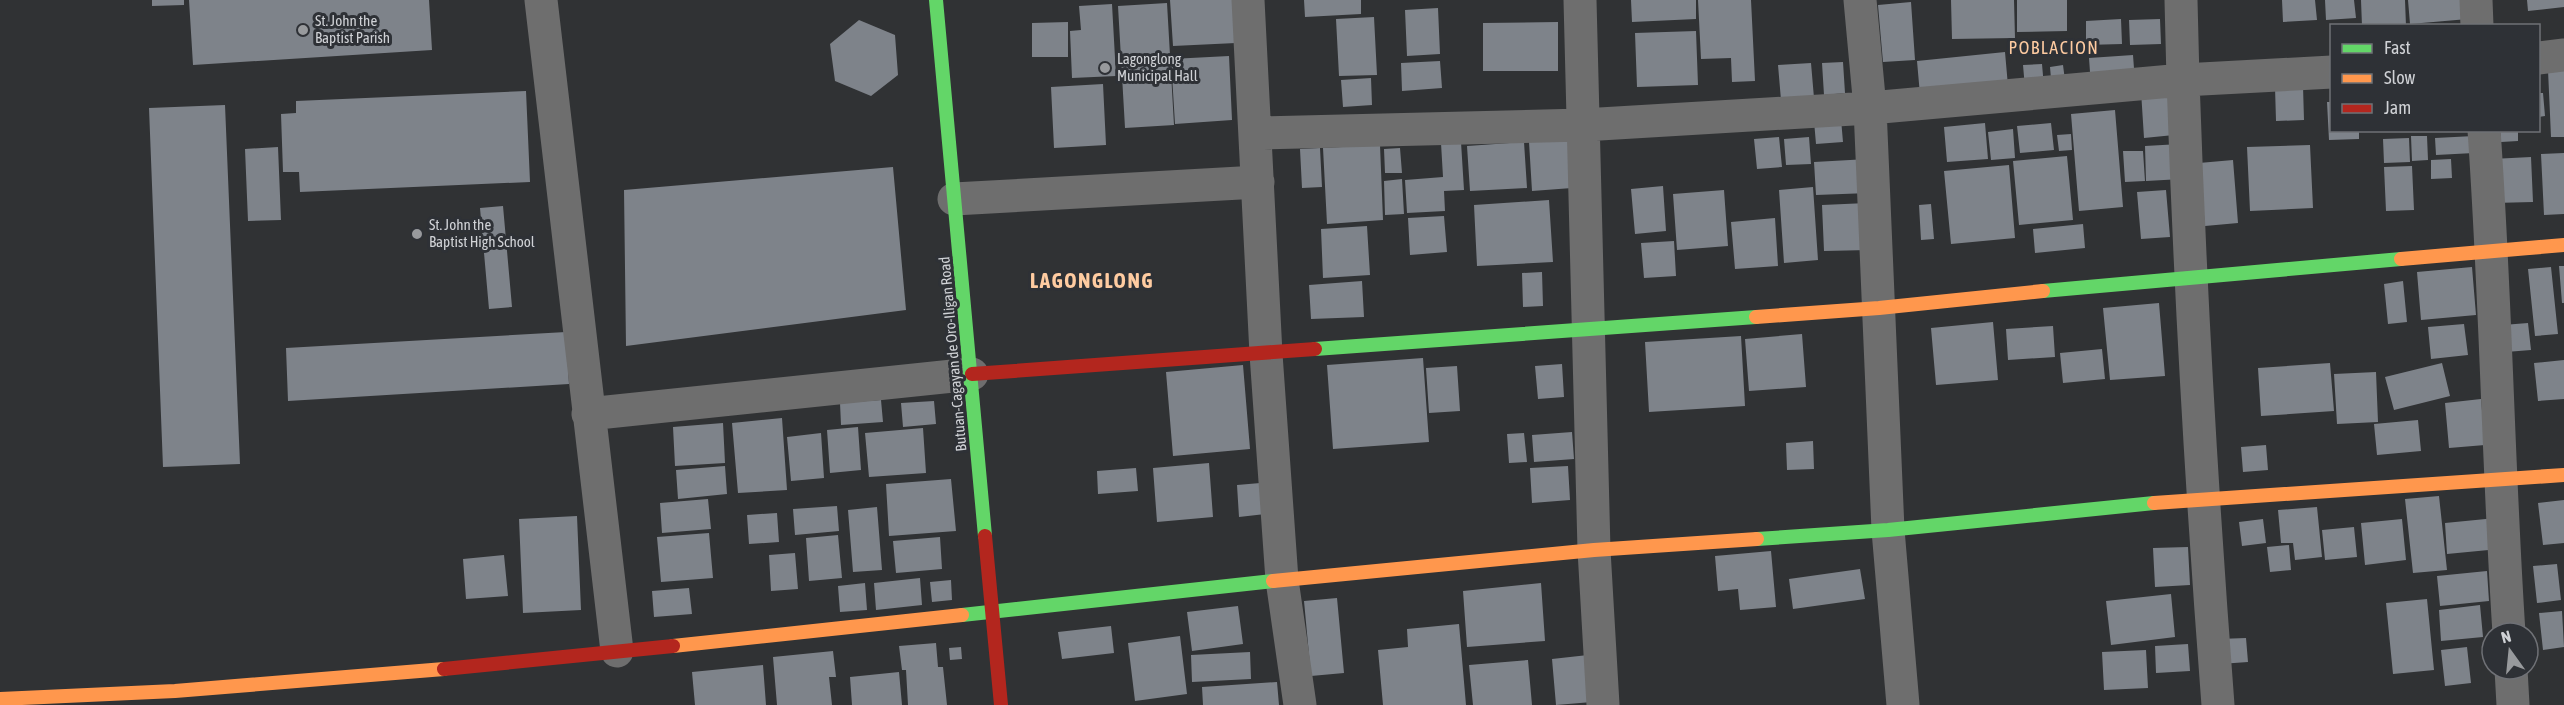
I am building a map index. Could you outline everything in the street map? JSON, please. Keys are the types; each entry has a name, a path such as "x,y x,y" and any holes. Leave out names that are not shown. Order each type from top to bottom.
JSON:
{"main road":[{"name":"Butuan-Cagayan de Oro-Iligan Road","path":"936,0 1001,705"},
{"path":"972,374 1879,308 2190,276 2564,245"},
{"path":"0,699 174,691 504,664 1282,580 1594,550 1888,530 2202,498 2499,481 2564,475"}],"street":[{"path":"541,0 617,651"},
{"path":"1248,0 1266,354 1282,580 1300,705"},
{"path":"1580,0 1594,550 1602,705"},
{"path":"1860,0 1870,108 1888,530 1903,705"},
{"path":"2181,0 2190,276 2202,498 2218,705"},
{"path":"2476,0 2477,24"},
{"path":"2540,58 2564,55"},
{"path":"1255,134 1583,125 1870,108 2183,81 2330,72"},
{"path":"2484,132 2492,251 2499,481 2508,621"},
{"path":"954,199 1258,182"},
{"path":"588,414 972,374"},
{"path":"2512,681 2513,705"}],"building":[{"path":"152,0 184,0 184,5 152,6"},
{"path":"189,0 429,0 432,50 193,65"},
{"path":"1170,0 1234,0 1236,43 1173,46"},
{"path":"1304,0 1361,0 1361,14 1305,17"},
{"path":"1631,0 1696,0 1696,19 1632,22"},
{"path":"1698,0 1751,0 1755,81 1732,82 1731,58 1701,59"},
{"path":"1951,0 2014,0 2015,38 1952,39"},
{"path":"2017,0 2067,0 2067,31 2017,32"},
{"path":"2282,0 2315,0 2317,20 2283,22"},
{"path":"2325,0 2354,0 2356,18 2326,20"},
{"path":"2361,0 2405,0 2406,24 2362,24"},
{"path":"2408,0 2466,0 2468,19 2410,24"},
{"path":"2527,0 2564,0 2564,7 2528,11"},
{"path":"1911,2 1915,60 1883,62 1878,5"},
{"path":"1167,3 1174,125 1125,128 1118,6"},
{"path":"1112,4 1116,76 1072,78 1070,31 1081,30 1079,6"},
{"path":"1438,8 1440,54 1407,56 1405,10"},
{"path":"1374,17 1377,75 1339,76 1336,19"},
{"path":"2121,19 2122,44 2086,45 2086,21"},
{"path":"2160,19 2161,44 2130,45 2129,20"},
{"path":"859,20 895,35 898,75 871,96 835,81 830,44"},
{"path":"1068,22 1068,57 1032,57 1032,23"},
{"path":"1558,22 1558,71 1483,71 1483,23"},
{"path":"1696,31 1698,85 1637,87 1635,33"},
{"path":"2005,52 2008,86 1920,95 1917,61"},
{"path":"2133,55 2135,82 2091,86 2089,58"},
{"path":"1229,56 1232,120 1175,124 1171,59"},
{"path":"1440,61 1442,88 1402,91 1401,63"},
{"path":"1843,62 1845,93 1824,95 1822,63"},
{"path":"1811,63 1814,98 1781,100 1778,65"},
{"path":"2042,64 2044,87 2025,88 2023,65"},
{"path":"2063,65 2066,88 2052,90 2050,67"},
{"path":"2564,69 2564,137 2551,137 2548,70"},
{"path":"1371,78 1372,105 1343,107 1341,80"},
{"path":"1103,84 1106,145 1054,148 1051,87"},
{"path":"2303,86 2304,120 2276,121 2275,87"},
{"path":"2170,88 2174,135 2144,138 2141,91"},
{"path":"526,91 530,182 300,192 299,172 283,172 281,114 296,113 296,101"},
{"path":"2540,93 2543,93 2545,116 2540,117"},
{"path":"2327,102 2330,102 2330,132 2359,132 2359,139 2329,140"},
{"path":"225,105 240,464 163,467 149,108"},
{"path":"2115,110 2123,207 2079,211 2071,114"},
{"path":"1841,119 1843,142 1816,144 1814,121"},
{"path":"1985,123 1988,159 1947,162 1944,127"},
{"path":"2051,123 2054,150 2020,153 2017,126"},
{"path":"2013,129 2015,158 1991,160 1988,132"},
{"path":"2500,132 2518,132 2518,141 2501,142"},
{"path":"2071,134 2072,150 2059,151 2057,135"},
{"path":"2411,136 2427,136 2428,160 2412,161"},
{"path":"2474,136 2474,153 2436,155 2435,138"},
{"path":"1779,137 1782,167 1757,169 1754,139"},
{"path":"1809,137 1811,164 1786,165 1784,139"},
{"path":"2409,138 2410,162 2384,163 2383,139"},
{"path":"1569,140 1572,188 1532,191 1529,142"},
{"path":"1461,142 1464,190 1444,191 1445,211 1407,213 1405,180 1443,177 1441,143"},
{"path":"1524,142 1527,188 1470,191 1467,146"},
{"path":"2180,144 2182,179 2146,181 2145,146"},
{"path":"1380,145 1383,220 1327,224 1323,148"},
{"path":"2310,145 2313,208 2250,211 2247,147"},
{"path":"278,147 281,220 248,221 245,149"},
{"path":"1320,148 1322,187 1302,188 1300,149"},
{"path":"1400,148 1402,173 1385,173 1384,149"},
{"path":"2123,151 2143,151 2145,181 2125,182"},
{"path":"2564,153 2564,214 2544,215 2541,154"},
{"path":"2067,156 2073,220 2019,225 2013,161"},
{"path":"2531,157 2533,202 2494,203 2492,159"},
{"path":"1868,159 1869,193 1816,195 1814,162"},
{"path":"2451,159 2452,178 2431,179 2431,160"},
{"path":"2233,160 2238,223 2205,226 2199,163"},
{"path":"2009,165 2015,238 1951,244 1944,171"},
{"path":"2412,166 2414,210 2386,211 2384,167"},
{"path":"893,167 906,310 626,346 624,190"},
{"path":"1402,179 1404,214 1385,215 1384,181"},
{"path":"1663,186 1666,231 1635,234 1631,189"},
{"path":"1813,187 1818,260 1784,263 1779,190"},
{"path":"1724,190 1728,246 1677,250 1673,194"},
{"path":"2166,190 2170,237 2141,239 2137,192"},
{"path":"1549,200 1553,262 1477,266 1474,205"},
{"path":"1867,203 1869,250 1824,251 1822,205"},
{"path":"1931,204 1934,239 1921,240 1919,205"},
{"path":"503,206 512,307 489,309 480,208"},
{"path":"1444,216 1447,252 1410,255 1408,218"},
{"path":"1775,218 1778,266 1735,269 1731,222"},
{"path":"2083,224 2085,248 2035,253 2033,229"},
{"path":"1367,226 1370,275 1323,278 1321,229"},
{"path":"1674,241 1676,276 1644,278 1641,243"},
{"path":"2559,266 2564,266 2564,303 2562,303"},
{"path":"2472,267 2476,315 2421,320 2417,272"},
{"path":"2551,267 2558,334 2535,336 2528,269"},
{"path":"1542,272 1543,306 1523,307 1522,273"},
{"path":"1362,281 1364,317 1311,319 1309,285"},
{"path":"2403,281 2407,322 2388,324 2384,284"},
{"path":"2159,303 2165,376 2110,380 2103,308"},
{"path":"1993,322 1998,380 1936,385 1931,328"},
{"path":"2528,323 2531,350 2506,352 2503,325"},
{"path":"2464,324 2468,355 2431,359 2428,327"},
{"path":"2053,326 2055,357 2008,360 2006,329"},
{"path":"566,332 569,384 288,401 286,348"},
{"path":"1802,334 1806,387 1749,391 1745,339"},
{"path":"1741,336 1745,406 1649,412 1645,342"},
{"path":"2102,349 2105,379 2063,383 2060,353"},
{"path":"1423,358 1429,442 1333,449 1327,365"},
{"path":"2564,360 2564,399 2538,401 2534,363"},
{"path":"2330,363 2334,411 2261,416 2258,368"},
{"path":"2442,363 2450,396 2394,410 2385,377"},
{"path":"1562,364 1564,397 1538,399 1535,366"},
{"path":"1243,365 1250,449 1173,456 1166,372"},
{"path":"1457,366 1460,411 1429,413 1426,368"},
{"path":"2376,372 2378,422 2337,424 2334,374"},
{"path":"2481,399 2485,445 2449,448 2445,403"},
{"path":"881,400 883,422 841,425 840,403"},
{"path":"934,401 936,424 903,427 901,403"},
{"path":"782,418 787,490 738,493 732,423"},
{"path":"2418,420 2421,451 2377,455 2374,424"},
{"path":"723,423 725,463 675,466 673,427"},
{"path":"858,427 861,470 830,473 827,430"},
{"path":"923,428 926,473 869,477 865,433"},
{"path":"1572,432 1574,459 1534,462 1532,435"},
{"path":"821,433 824,478 791,481 787,437"},
{"path":"1524,433 1527,462 1509,463 1507,434"},
{"path":"1813,441 1814,469 1787,470 1786,443"},
{"path":"2266,445 2268,470 2243,472 2241,447"},
{"path":"1209,463 1213,517 1157,522 1153,468"},
{"path":"725,466 727,494 678,499 676,470"},
{"path":"1568,466 1570,500 1532,503 1530,468"},
{"path":"1136,468 1138,491 1098,494 1097,471"},
{"path":"951,479 956,531 889,536 886,484"},
{"path":"1272,482 1275,513 1239,517 1237,485"},
{"path":"2439,496 2447,570 2413,573 2405,499"},
{"path":"708,499 711,529 662,533 660,503"},
{"path":"2564,500 2564,543 2543,545 2538,503"},
{"path":"837,506 839,531 795,535 793,509"},
{"path":"877,507 882,570 853,572 848,510"},
{"path":"2317,507 2322,557 2295,560 2293,543 2281,543 2278,510"},
{"path":"777,513 779,542 749,544 747,515"},
{"path":"577,516 581,610 523,613 519,519"},
{"path":"2496,518 2499,549 2447,554 2445,523"},
{"path":"2263,519 2266,543 2242,546 2239,522"},
{"path":"2402,519 2406,560 2365,565 2361,523"},
{"path":"2354,527 2357,557 2325,560 2322,530"},
{"path":"709,533 713,578 661,582 657,537"},
{"path":"838,535 842,578 809,581 806,538"},
{"path":"940,537 942,569 896,573 893,541"},
{"path":"2289,545 2291,570 2270,572 2267,547"},
{"path":"2188,547 2190,585 2155,587 2153,548"},
{"path":"1771,551 1776,607 1740,610 1738,589 1718,591 1715,556"},
{"path":"795,553 798,589 771,591 769,555"},
{"path":"504,555 508,596 466,599 463,559"},
{"path":"2557,564 2561,600 2537,603 2533,566"},
{"path":"1860,569 1865,599 1793,609 1789,579"},
{"path":"2487,571 2489,601 2440,606 2437,576"},
{"path":"920,578 922,605 876,610 874,583"},
{"path":"951,580 952,600 932,602 930,582"},
{"path":"865,583 867,610 840,612 838,586"},
{"path":"1541,583 1545,641 1467,647 1463,591"},
{"path":"689,588 692,614 654,617 652,591"},
{"path":"2171,594 2175,637 2111,645 2106,601"},
{"path":"1337,598 1344,673 1311,676 1304,601"},
{"path":"2427,599 2434,670 2393,674 2386,603"},
{"path":"2480,605 2480,637 2441,641 2439,610"},
{"path":"1238,606 1243,644 1192,651 1187,612"},
{"path":"2562,611 2564,647 2543,650 2539,613"},
{"path":"1459,624 1466,705 1383,705 1378,650 1408,647 1407,629"},
{"path":"1111,626 1114,653 1062,659 1058,632"},
{"path":"1180,636 1187,694 1135,701 1128,643"},
{"path":"2246,638 2248,662 2220,664 2219,639"},
{"path":"936,643 938,667 943,667 947,705 908,705 906,670 902,670 899,646"},
{"path":"2188,644 2190,671 2156,673 2155,646"},
{"path":"961,647 962,659 950,660 949,648"},
{"path":"2467,647 2471,683 2445,686 2441,650"},
{"path":"2146,650 2148,688 2104,690 2102,652"},
{"path":"833,651 836,677 829,677 832,705 777,705 773,657"},
{"path":"1250,652 1251,679 1192,682 1191,655"},
{"path":"1588,655 1592,702 1556,705 1552,659"},
{"path":"1528,660 1532,705 1473,705 1469,665"},
{"path":"763,665 766,705 695,705 692,672"},
{"path":"899,672 902,705 852,705 850,677"},
{"path":"1277,682 1279,705 1203,705 1202,687"}],"traffic: fast":[{"path":"936,0 985,536"},
{"path":"2043,291 2401,259"},
{"path":"1315,349 1756,317"},
{"path":"1757,539 1888,530 2154,503"},
{"path":"962,615 1273,581"}],"traffic: slow":[{"path":"2401,259 2564,245"},
{"path":"1756,317 1879,308 2043,291"},
{"path":"2154,503 2564,475"},
{"path":"1273,581 1594,550 1757,539"},
{"path":"673,646 962,615"},
{"path":"0,699 175,691 444,669"}],"traffic: jam":[{"path":"972,374 1315,349"},
{"path":"985,536 1001,705"},
{"path":"444,669 673,646"}],"place":[{"name":"St. John the Baptist Parish","path":"303,30"},
{"name":"Lagonglong Municipal Hall","path":"1105,68"},
{"name":"St. John the Baptist High School","path":"417,234"}],"district":[{"name":"POBLACION","path":"2054,48"},
{"name":"LAGONGLONG","path":"1092,281"}]}
